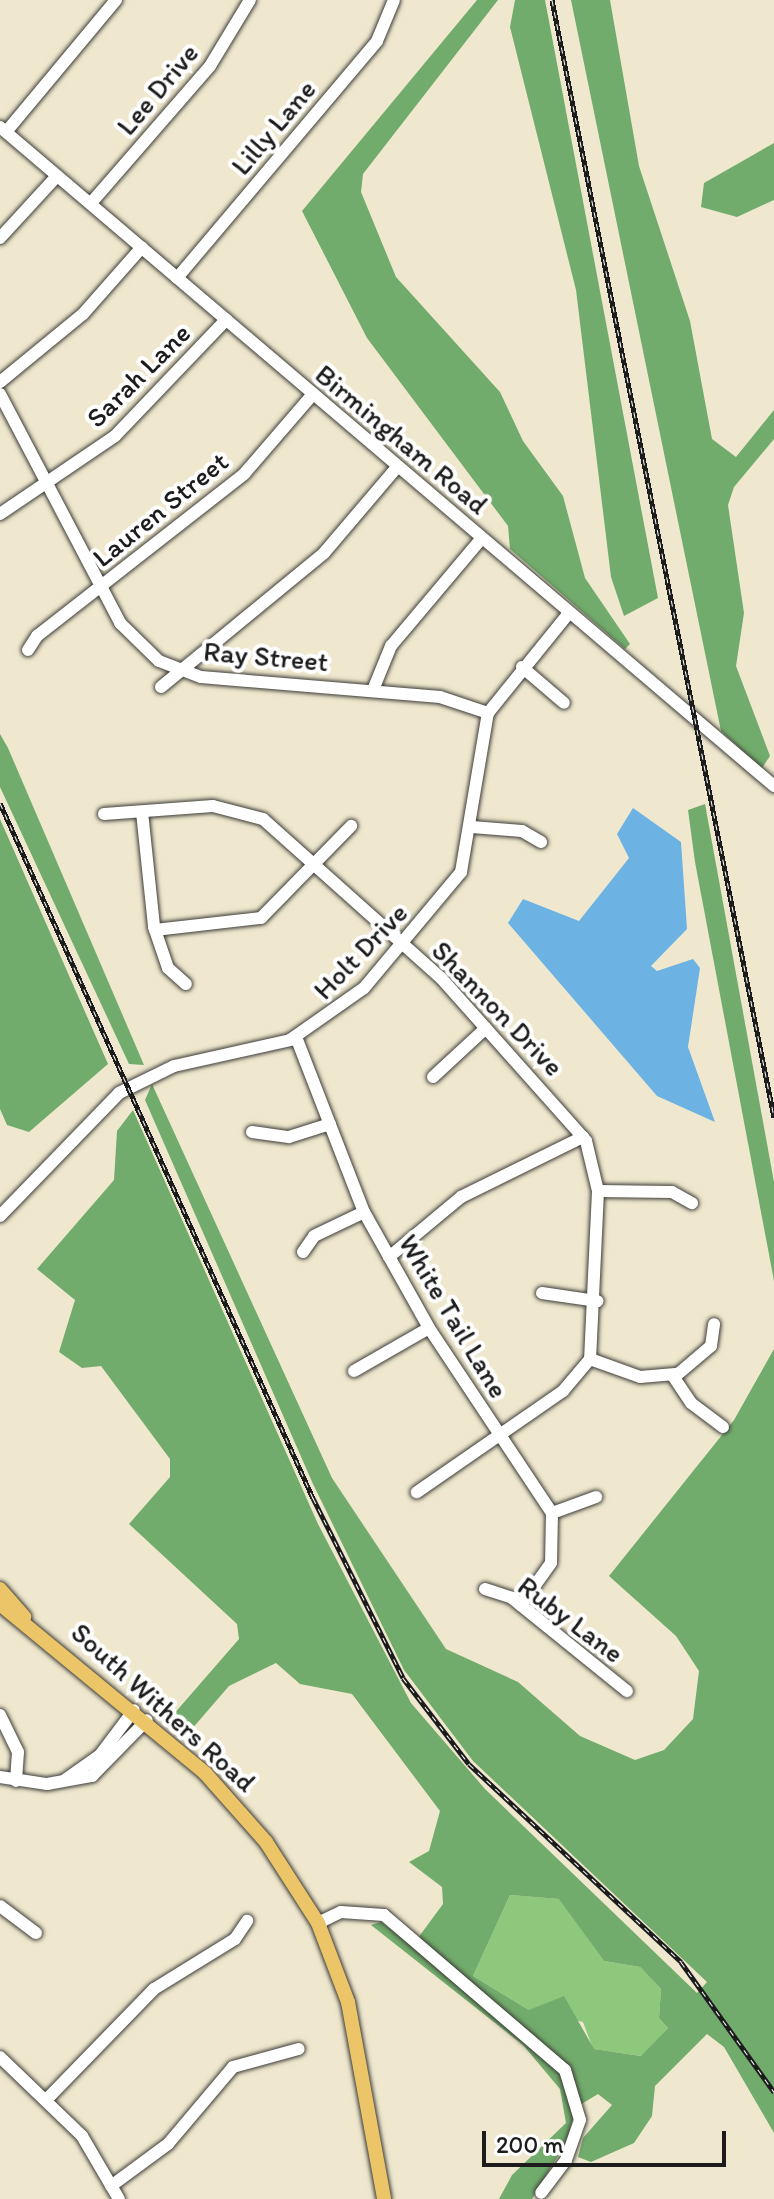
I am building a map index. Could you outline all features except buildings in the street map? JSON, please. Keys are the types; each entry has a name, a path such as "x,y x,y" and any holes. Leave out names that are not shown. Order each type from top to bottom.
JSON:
{"main road":[{"name":"South Withers Road","path":"0,1589 24,1617 147,1720 238,1806 318,1923 348,2002 384,2199"},
{"name":"South Withers Road","path":"0,1604 24,1617"}],"street":[{"path":"3,130 116,0"},
{"name":"Lee Drive","path":"91,203 210,66 250,0"},
{"name":"Lilly Lane","path":"177,278 377,41 394,0"},
{"name":"Birmingham Road","path":"3,130 774,786"},
{"path":"0,238 57,176"},
{"path":"0,382 83,314 142,247"},
{"name":"Sarah Lane","path":"0,514 46,485 137,416 226,320"},
{"name":"Ray Street","path":"0,394 101,587 144,650 181,671 440,697 488,713"},
{"name":"Lauren Street","path":"28,650 101,587 244,474 313,394"},
{"path":"161,687 324,553 398,466"},
{"path":"373,690 391,646 482,538"},
{"name":"Holt Drive","path":"2,1212 95,1113 131,1086 174,1066 296,1037 344,1007 403,944 461,872 472,827 488,713 522,667 569,613"},
{"path":"522,667 564,703"},
{"name":"Shannon Drive","path":"104,814 178,806 249,811 403,944 486,1028 583,1137 598,1191 597,1301 590,1359"},
{"path":"142,812 155,930 168,968 186,984"},
{"path":"155,930 261,918 351,826"},
{"path":"472,827 522,831 541,842"},
{"path":"433,1077 486,1028"},
{"name":"White Tail Lane","path":"296,1037 364,1212 429,1328 552,1513"},
{"path":"252,1132 289,1137 330,1124"},
{"path":"389,1257 461,1197 583,1137"},
{"path":"598,1191 672,1192 692,1203"},
{"path":"303,1252 314,1236 364,1212"},
{"path":"542,1293 597,1301"},
{"path":"417,1492 563,1391 590,1359 640,1377 673,1376 711,1346 714,1324"},
{"path":"354,1371 429,1328"},
{"path":"673,1376 691,1403 723,1427"},
{"path":"521,1605 551,1563 552,1513 596,1497"},
{"name":"Ruby Lane","path":"485,1589 521,1605 627,1691"},
{"path":"65,1780 100,1755 134,1710"},
{"path":"0,1715 18,1752 16,1781"},
{"path":"0,1777 16,1781 92,1776 147,1720"},
{"path":"0,1906 36,1933"},
{"path":"318,1923 341,1912 384,1915 565,2070 580,2120 566,2160 541,2193"},
{"path":"49,2097 154,1989 235,1939 247,1921"},
{"path":"111,2186 168,2144 233,2067 299,2049"},
{"path":"0,2057 49,2097 119,2199"}],"green space":[{"path":"477,0 498,0 363,174 361,192 396,277 500,392 523,441 563,496 585,578 630,644 625,649 510,549 508,526 367,338 302,211"},
{"path":"515,0 545,0 658,598 624,616 611,577 576,290 510,27"},
{"path":"571,0 610,0 639,166 690,321 712,439 736,457 774,410 774,439 734,487 728,505 744,613 736,666 770,756 762,768 721,731"},
{"path":"774,143 774,200 737,217 701,207 704,183"},
{"path":"0,734 144,1065 129,1064 0,787"},
{"path":"705,804 774,1182 774,1281 695,862 688,810"},
{"path":"0,819 108,1064 29,1132 7,1125 0,1109"},
{"path":"152,1084 332,1478 446,1649 518,1682 580,1736 635,1760 664,1750 693,1719 699,1671 676,1636 609,1576 734,1420 774,1349 774,2133 724,2047 707,2034 655,2086 652,2116 634,2143 591,2162 578,2157 583,2138 612,2105 598,2094 575,2108 568,2139 532,2199 499,2199 512,2175 566,2123 560,2089 523,2045 371,1925 381,1922 412,1946 443,1904 442,1887 409,1862 429,1851 440,1811 352,1694 300,1684 276,1663 229,1686 191,1730 173,1715 239,1639 237,1624 129,1524 170,1477 170,1459 101,1366 82,1368 59,1352 75,1300 37,1269 114,1180 117,1131 133,1110 318,1524 411,1703 485,1789 697,1993 707,1982 473,1761 404,1670 313,1484 145,1100","holes":["510,1895 559,1899 604,1961 640,1967 661,1989 659,2018 668,2028 641,2056 594,2049 564,1996 529,2010 473,1976"]},
{"path":"510,1895 560,1899 604,1961 640,1967 661,1989 659,2018 668,2028 642,2056 593,2049 583,2022 529,2010 473,1976"}],"water":[{"path":"633,808 681,842 687,929 651,966 657,971 693,959 700,968 688,1047 715,1122 657,1096 508,923 523,899 579,921 629,858 617,834"}],"railway":[{"path":"552,0 774,1117"},
{"path":"0,803 313,1498 403,1678 469,1764 681,1962 774,2092"}]}
